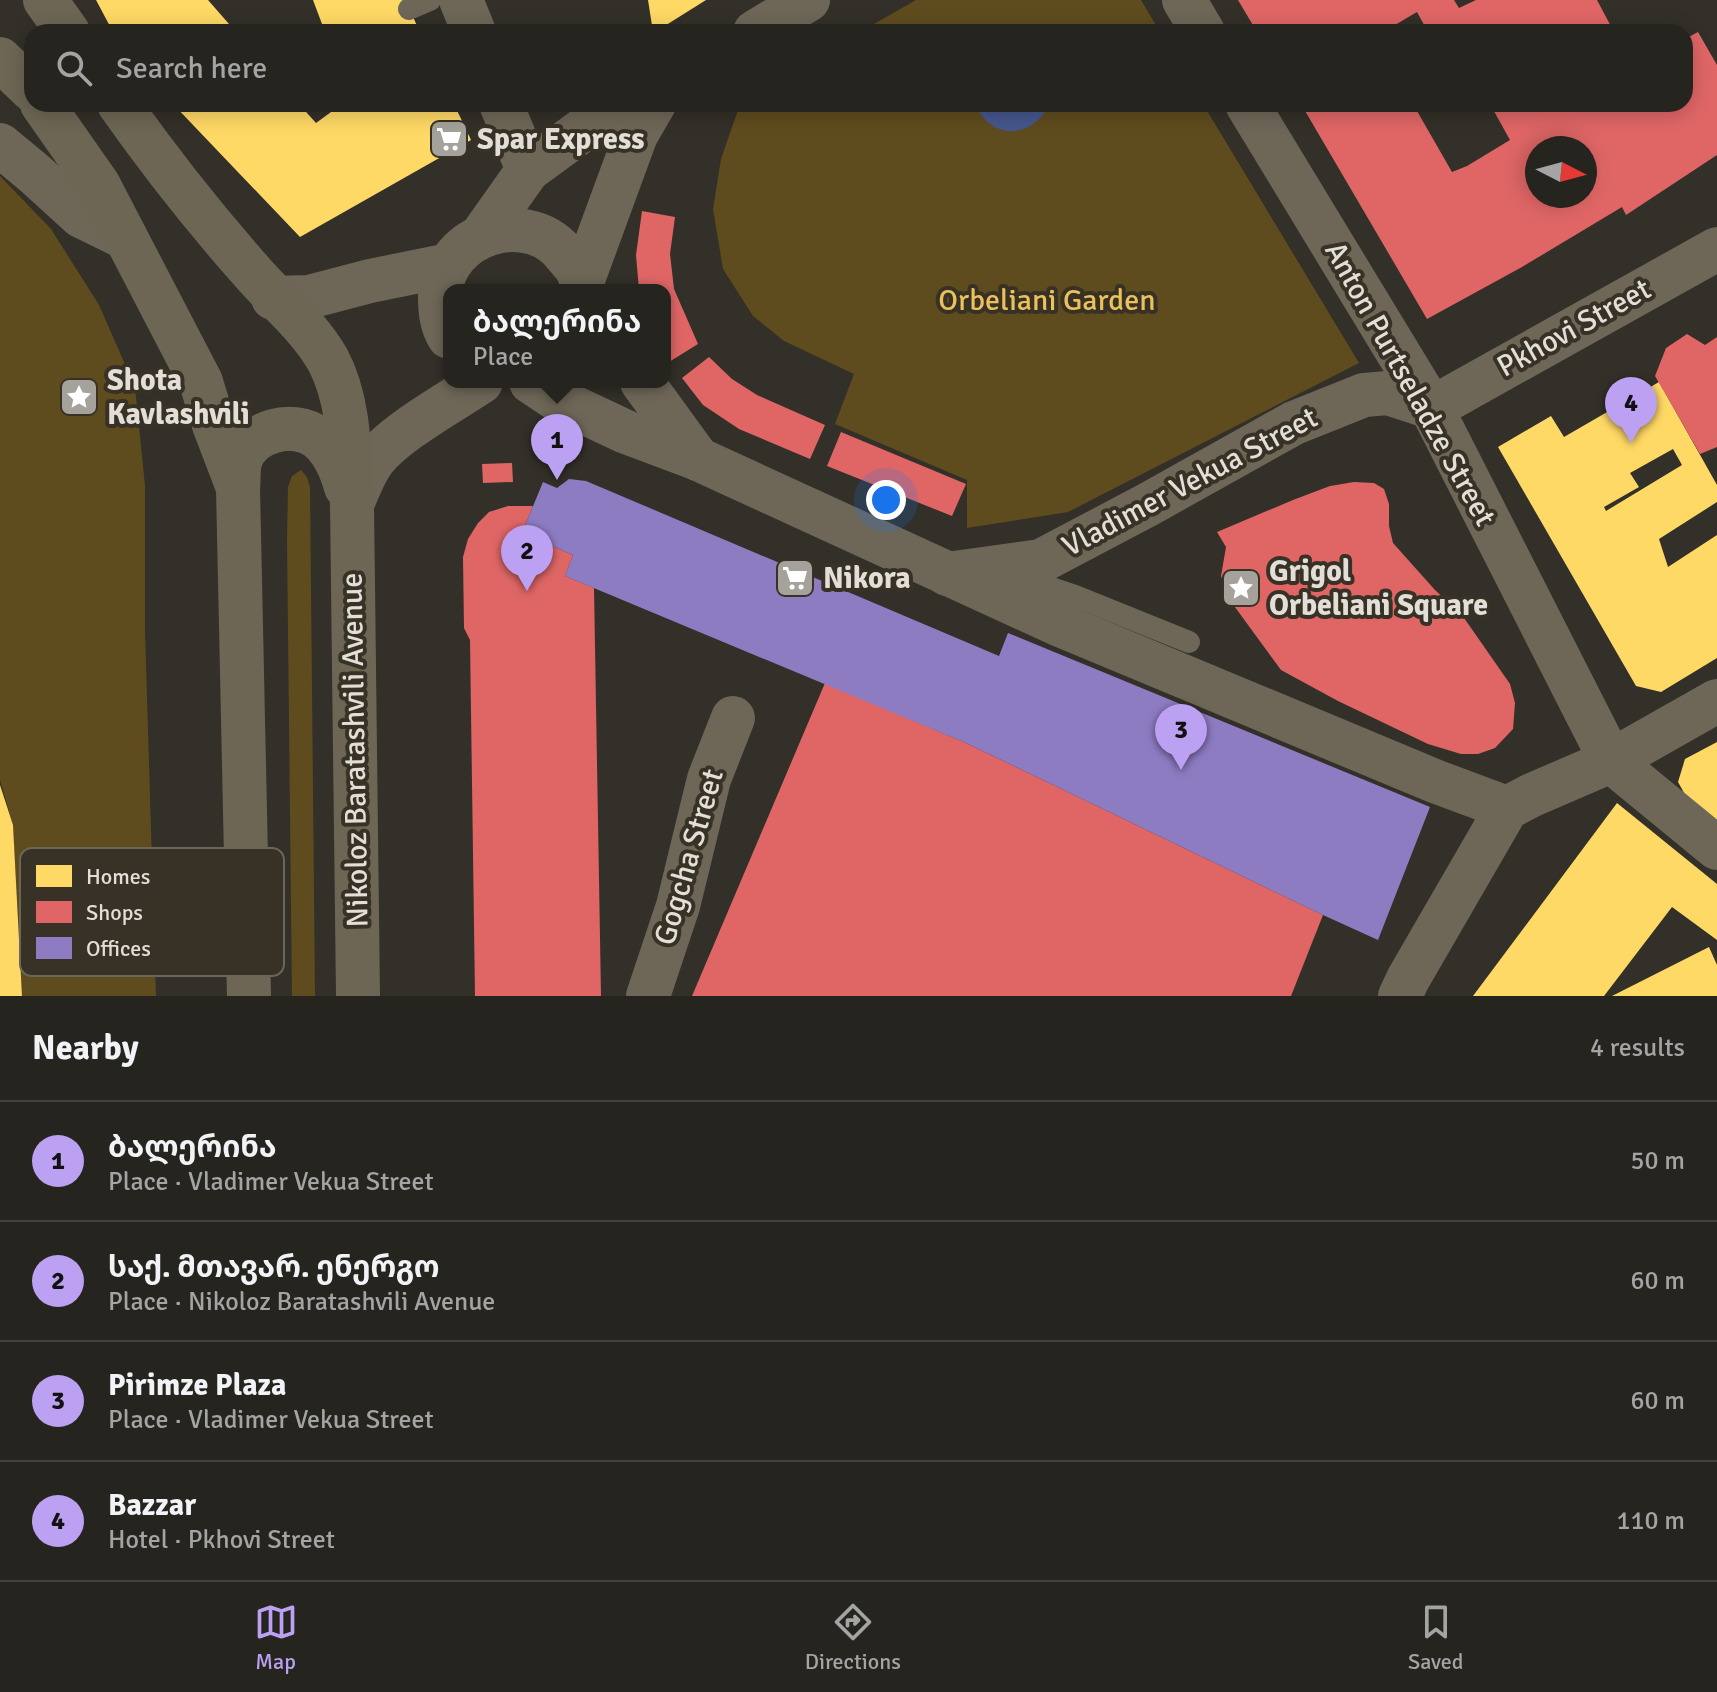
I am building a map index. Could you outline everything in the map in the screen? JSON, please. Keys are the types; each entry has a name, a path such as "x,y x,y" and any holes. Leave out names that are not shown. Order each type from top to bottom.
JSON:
{"main road":[{"path":"45,0 62,24"},
{"path":"46,112 98,184 201,382 238,488"},
{"path":"125,112 213,228 273,298 309,331 328,361 346,425 352,504"},
{"path":"246,848 240,462 260,437 273,431 304,430 320,439 339,465 352,504"},
{"name":"Nikoloz Baratashvili Avenue","path":"352,504 358,996"},
{"path":"249,976 249,996"}],"street":[{"path":"461,0 471,24"},
{"path":"768,24 808,0"},
{"path":"1184,0 1198,24"},
{"path":"504,112 528,170"},
{"path":"443,322 441,286 449,265 463,248 482,235 528,170 607,112"},
{"path":"582,284 636,135 649,112"},
{"name":"Anton Purtseladze Street","path":"1252,112 1431,407 1611,761 1717,848"},
{"path":"0,145 81,216 126,238"},
{"path":"482,235 510,229 538,234 562,249 579,272 580,284"},
{"name":"Pkhovi Street","path":"1431,407 1717,249"},
{"path":"273,298 309,297 449,265"},
{"path":"352,504 371,464 396,438 472,388"},
{"path":"540,388 558,400 626,432 698,459 1060,625 1507,808"},
{"path":"646,388 698,459"},
{"name":"Vladimer Vekua Street","path":"947,574 1041,561 1294,423 1364,395 1388,393 1431,407"},
{"path":"1400,996 1507,808 1611,761 1717,701"},
{"name":"Gogcha Street","path":"648,996 678,906 709,779 733,718"}],"lane":[{"path":"409,9 430,0"},
{"path":"947,574 1051,588 1189,642"}],"green space":[{"path":"916,0 1141,0 1155,24 874,24"},
{"name":"Orbeliani Garden","path":"737,112 1208,112 1359,363 1068,512 967,528 967,480 835,424 854,374 784,341 753,316 723,269 713,209 721,159"},
{"path":"0,176 51,229 99,305 135,387 145,486 145,630 152,848 20,848 20,958 13,825 0,780"},
{"path":"301,470 310,487 315,996 292,996 287,540 288,487 292,476"},
{"path":"21,976 155,976 156,996 22,996"}],"water":[{"path":"980,112 1044,112 1033,124 1012,131 991,125"}],"building: Homes":[{"path":"96,0 208,0 229,24 109,24"},
{"path":"313,0 405,0 416,24 322,24"},
{"path":"648,0 706,0 668,24 652,24"},
{"path":"181,112 306,112 316,123 331,112 458,112 471,140 300,237"},
{"path":"1659,382 1717,485 1717,502 1659,539 1668,567 1717,535 1717,658 1661,692 1636,686 1498,447 1551,416 1564,437","holes":["1673,449 1682,465 1606,511 1604,507 1639,487 1630,473"]},
{"path":"1717,742 1717,834 1697,816 1678,782 1685,759"},
{"path":"0,785 13,825 22,996 0,996"},
{"path":"1617,803 1717,884 1717,940 1672,907 1604,996 1473,996"},
{"path":"1709,947 1717,965 1717,996 1612,996"}],"building: Shops":[{"path":"1238,0 1454,0 1459,8 1476,0 1597,0 1610,24 1424,24 1417,12 1397,24 1252,24"},
{"path":"1698,32 1717,65 1717,155 1626,215 1622,207 1427,319 1306,112 1418,112 1452,172 1510,140 1494,112 1693,112 1693,35"},
{"path":"642,211 675,217 670,254 674,289 698,344 671,361 671,284 638,284 636,255"},
{"path":"1687,334 1705,345 1717,337 1717,447 1700,454 1655,376 1666,348"},
{"path":"709,357 732,379 757,395 825,425 810,459 739,429 703,405 682,378"},
{"path":"841,432 966,484 952,516 827,466"},
{"path":"512,463 513,482 483,483 482,464"},
{"path":"1374,483 1384,489 1389,504 1393,543 1462,615 1510,684 1515,703 1513,729 1495,748 1478,754 1461,754 1428,744 1281,670 1232,603 1221,576 1226,547 1217,532 1330,486"},
{"path":"508,506 533,506 522,533 573,555 565,576 594,588 601,996 475,996 470,640 464,628 463,557 468,539 478,523 489,512"},
{"path":"825,683 966,743 1323,915 1291,996 692,996"}],"building: Offices":[{"path":"569,479 586,481 999,656 1008,633 1430,807 1378,940 966,743 565,576 573,555 522,533 543,482 557,488"}],"place":[{"name":"Spar Express","path":"449,139"},
{"name":"Shota Kavlashvili","path":"79,397"},
{"name":"Bazzar","path":"1631,443"},
{"name":"ბალერინა","path":"557,480"},
{"name":"Nikora","path":"795,578"},
{"name":"Grigol Orbeliani Square","path":"1241,588"},
{"name":"საქ. მთავარ. ენერგო","path":"527,591"},
{"name":"Pirimze Plaza","path":"1181,770"}]}
